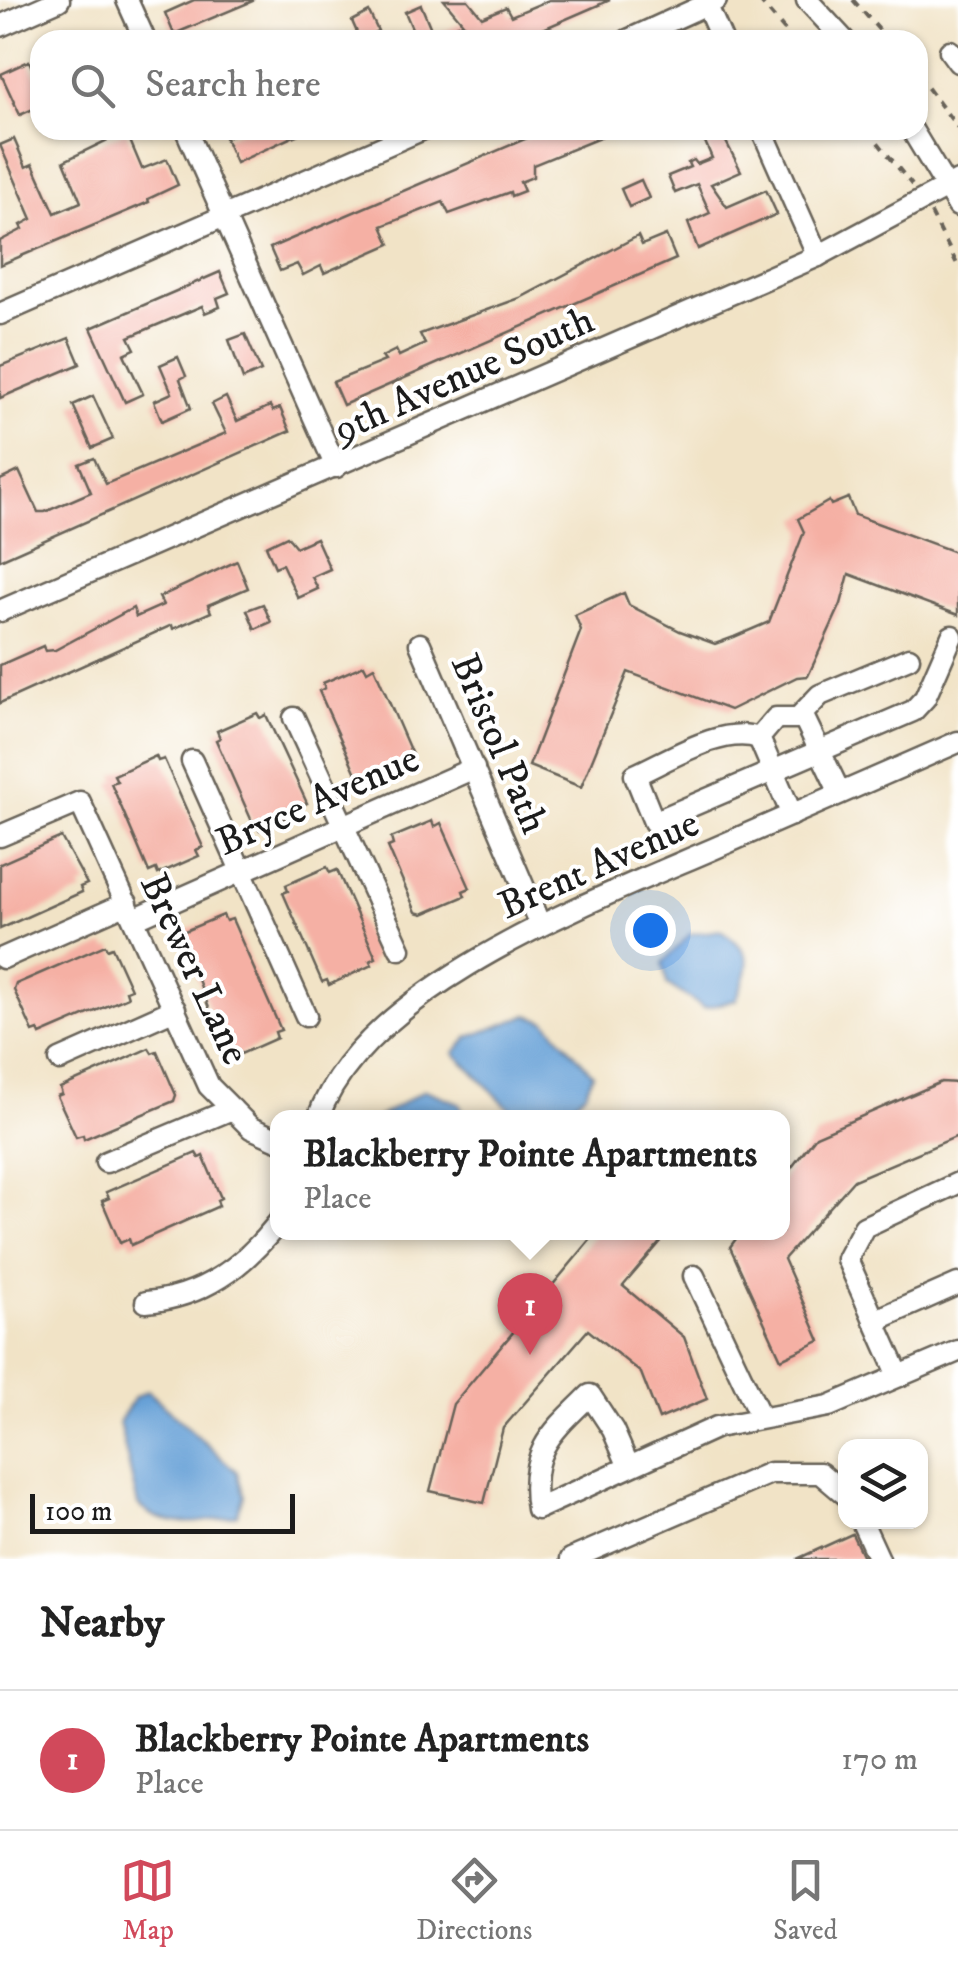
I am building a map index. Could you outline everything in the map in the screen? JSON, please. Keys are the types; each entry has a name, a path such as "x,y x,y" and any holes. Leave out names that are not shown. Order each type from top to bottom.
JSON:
{"street":[{"path":"0,26 59,0"},
{"path":"127,0 140,30"},
{"path":"807,0 835,30"},
{"path":"650,30 711,3 719,30"},
{"path":"190,140 336,467"},
{"path":"0,314 397,140"},
{"path":"766,140 818,256"},
{"path":"919,140 955,192"},
{"name":"9th Avenue South","path":"0,612 818,256 955,192"},
{"path":"792,814 773,772 758,738 746,733 726,736 635,774 654,822 773,772 820,752 913,711 934,682 952,636"},
{"name":"Bristol Path","path":"420,644 540,925"},
{"path":"799,717 820,695 909,658"},
{"path":"294,718 400,949"},
{"path":"758,738 776,718 804,718 840,794"},
{"name":"Brent Avenue","path":"323,1110 349,1063 408,1009 478,957 540,925 958,742"},
{"path":"192,762 306,1016"},
{"name":"Bryce Avenue","path":"2,958 240,872 474,768"},
{"name":"Brewer Lane","path":"0,836 80,802 210,1086 251,1128 270,1136"},
{"path":"60,1060 175,1009"},
{"path":"106,1162 232,1109"},
{"path":"899,1376 848,1259 864,1228 958,1183"},
{"path":"146,1302 172,1300 214,1283 253,1254 270,1233"},
{"path":"694,1276 760,1416"},
{"path":"874,1321 958,1284"},
{"path":"629,1467 614,1430 590,1395 548,1436 532,1476 537,1509 718,1427 760,1416 829,1406 958,1351"},
{"path":"571,1559 770,1473 820,1473 838,1488"},
{"path":"865,1529 878,1559"}],"path":[{"path":"759,0 784,30"},
{"path":"853,0 879,30"},
{"path":"928,88 958,128"}],"water":[{"path":"722,930 745,954 745,977 736,1000 704,1008 667,984 663,963 690,934"},
{"path":"528,1015 546,1021 593,1074 586,1092 565,1110 511,1110 454,1053 469,1037"},
{"path":"425,1090 459,1103 462,1110 391,1110"},
{"path":"148,1391 237,1472 244,1496 237,1515 172,1522 138,1505 119,1422 135,1397"}],"building":[{"path":"194,0 253,0 184,30 172,30 165,13"},
{"path":"444,0 468,0 482,17 506,7 511,16 549,0 610,0 541,30 447,30 463,23"},
{"path":"421,5 431,30 413,30 405,12"},
{"path":"369,12 378,30 356,30 352,21"},
{"path":"29,61 30,110 20,115 1,74"},
{"path":"14,139 26,167 33,164 55,213 81,202 64,161 107,140 130,140 142,169 167,159 178,185 148,199 149,202 0,265 0,241 23,229 21,225 32,219 0,145"},
{"path":"226,140 285,140 236,163"},
{"path":"523,140 594,140 533,165 533,177 520,182 524,191 511,196 510,192 449,214 443,202 382,226 390,244 324,273 321,266 303,275 297,264 280,271 270,248"},
{"path":"704,140 725,140 741,171 711,184 727,207 766,190 777,214 698,249 688,223 710,213 697,184 675,193 668,176 690,167 688,163 694,160 697,164 712,158"},
{"path":"641,180 649,198 629,207 621,189"},
{"path":"666,235 676,259 343,405 333,382 385,361 382,357 396,350 399,356 425,344 420,334 520,298 638,236 642,245"},
{"path":"220,272 229,293 217,298 220,307 205,313 202,306 129,337 135,349 124,354 143,394 125,402 91,328"},
{"path":"245,334 261,371 243,379 229,340"},
{"path":"69,338 80,364 0,398 0,366"},
{"path":"178,357 186,376 180,379 191,408 162,421 154,401 172,393 160,365"},
{"path":"93,396 113,439 92,448 73,405"},
{"path":"226,397 237,421 270,406 273,411 280,408 290,431 0,560 0,480 19,471 38,512 45,512 91,492 79,464 94,458 106,484 226,433 212,404"},
{"path":"848,498 855,515 958,553 958,615 849,574 841,604 808,676 797,677 730,710 628,672 581,787 529,766 581,630 575,615 624,593 629,605 715,644 769,622 804,532 798,519 829,501 831,505"},
{"path":"287,536 296,547 316,538 330,569 312,577 318,589 298,598 282,564 275,567 266,546"},
{"path":"237,561 248,588 208,605 211,612 173,629 172,625 0,703 0,665 43,646 45,651 55,650 133,608 136,617 163,605 159,597"},
{"path":"263,604 271,622 255,629 247,610"},
{"path":"364,665 367,671 374,667 413,757 406,760 408,765 365,784 363,778 359,780 319,691 325,688 323,683"},
{"path":"257,713 260,718 266,715 307,803 300,806 302,810 260,830 254,826 216,740 220,738 217,731"},
{"path":"156,756 158,761 164,759 203,847 196,850 199,856 158,874 156,869 149,872 111,783 117,781 114,775"},
{"path":"432,821 434,827 441,823 470,888 463,891 465,896 423,914 416,912 388,847 393,845 391,838"},
{"path":"61,837 87,884 80,887 82,892 0,929 0,864"},
{"path":"327,867 330,873 337,870 376,958 370,961 372,965 329,985 327,980 322,982 283,893 288,891 286,885"},
{"path":"223,915 226,921 232,919 281,1030 275,1032 277,1038 234,1057 232,1050 226,1052 180,933"},
{"path":"105,945 107,949 112,947 131,989 126,991 128,997 40,1035 38,1030 33,1032 14,990 16,984"},
{"path":"149,1048 152,1053 157,1051 176,1095 174,1101 84,1139 83,1135 76,1137 57,1096 62,1094 60,1088"},
{"path":"941,1082 958,1083 958,1136 854,1180 784,1259 820,1341 781,1359 730,1247 735,1240 790,1240 790,1170 816,1136"},
{"path":"196,1153 199,1158 203,1156 221,1198 217,1200 219,1206 131,1245 129,1239 120,1243 102,1201 109,1198 106,1192"},
{"path":"590,1240 662,1240 623,1286 684,1337 707,1399 659,1419 641,1373 588,1330 503,1428 484,1503 430,1491 453,1404"},
{"path":"852,1534 864,1559 797,1559"}],"place":[{"name":"Blackberry Pointe Apartments","path":"530,1355"}]}
